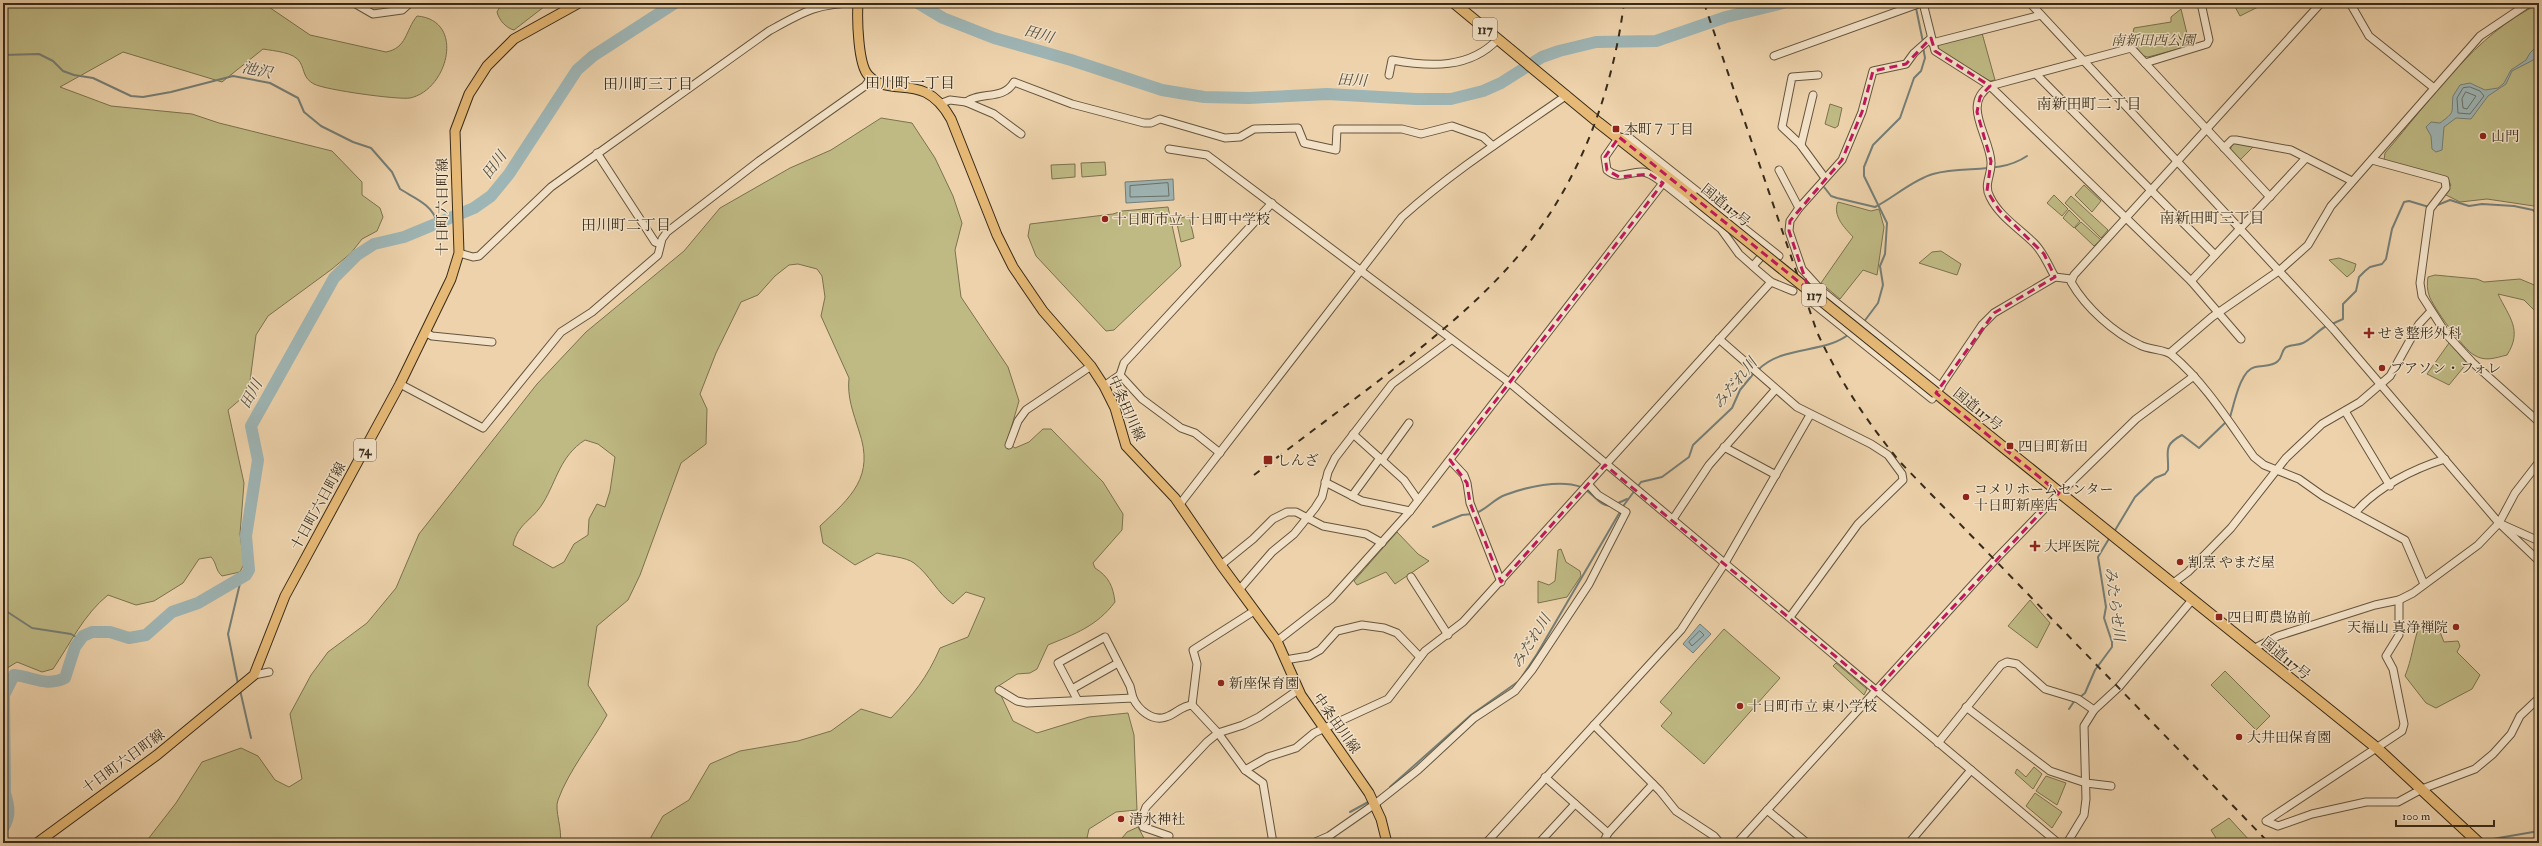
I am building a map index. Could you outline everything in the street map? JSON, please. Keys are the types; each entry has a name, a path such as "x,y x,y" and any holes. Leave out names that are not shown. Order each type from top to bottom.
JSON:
{"highway":[{"name":"国道117号","path":"1454,3 1567,94 1599,123 1619,137 1939,390 2059,493 2378,749 2476,840"}],"main road":[{"name":"十日町六日町線","path":"36,843 157,755 254,675 288,589 400,384 425,332 442,302 459,253 455,131 469,94 487,66 514,39 580,3"},
{"path":"858,3 861,59 864,69 871,78"},
{"name":"中条田川線","path":"871,78 882,83 922,90 942,103 951,119 997,234 1013,267 1043,311 1091,366 1104,386 1115,408 1126,446 1165,485 1180,504 1221,565 1277,641 1298,690 1375,804 1387,843"}],"street":[{"path":"354,3 373,14 402,10 410,3"},
{"path":"459,253 473,257 479,256 551,187 784,22 804,11 820,6 858,3"},
{"path":"1774,56 1922,3 1930,41 1935,51 1990,86 2191,281 2220,312 2241,339"},
{"path":"2030,3 2280,270 2499,523 2529,549 2539,561"},
{"path":"2144,63 2207,44 2209,40 2201,3"},
{"path":"2071,279 2321,3"},
{"path":"2350,3 2369,36 2434,88"},
{"path":"2170,353 2220,312 2280,270 2312,241 2331,206 2480,36 2529,3"},
{"path":"1939,390 1822,291 1802,269 1789,231 1790,221 1824,178 1842,160 1862,112 1873,71 1906,64 1919,48 1930,41 2041,14"},
{"path":"1390,75 1392,60 1421,65 1464,61 1483,52 1498,38"},
{"path":"2055,277 2044,254 1999,210 1987,191 1987,180 1991,161 1977,112 1980,97 1990,86 2131,48 2270,197"},
{"path":"2036,74 2215,255"},
{"path":"1818,75 1792,77 1782,127 1801,145 1824,178"},
{"path":"400,384 483,428 561,332 592,312 658,255 660,244 667,232 759,162 865,86 871,78"},
{"path":"966,102 970,99 999,95 1010,90 1014,82 1072,104 1144,123 1152,123 1160,119 1225,138 1240,137 1254,129 1298,128 1304,143 1336,150 1337,129 1402,129 1421,134 1452,126 1477,134 1493,146"},
{"path":"1180,504 1361,271 1413,208 1428,194 1567,94"},
{"path":"1801,145 1813,95"},
{"path":"942,103 950,100 966,102 994,114 1021,134"},
{"path":"1778,256 1631,139 1619,137 1605,157 1607,170 1619,177 1637,173 1649,174 1663,183 1721,229 1739,254 1771,282 1793,291"},
{"path":"2224,148 2232,140 2285,148 2352,181"},
{"path":"1169,148 1207,155 1510,383 2058,843"},
{"path":"597,153 655,242 660,244"},
{"path":"2191,281 2306,158"},
{"path":"2372,160 2445,180 2447,184 2430,209 2420,283 2422,296 2447,335 2472,362 2539,422"},
{"path":"1779,170 1799,208"},
{"path":"1277,641 1331,599 1410,511 1663,183"},
{"path":"1104,386 1120,375 1124,363 1272,203"},
{"path":"1752,266 1768,248"},
{"path":"1809,300 1932,399 1982,325 1994,313 2055,277 2071,279"},
{"path":"2071,279 2072,284 2090,306 2117,332 2141,346 2170,353 2194,376 2254,457 2275,470 2299,479 2323,496 2405,540 2424,584"},
{"path":"1245,770 1268,757 1296,748 1323,729 1388,699 1420,657 1463,622 1501,582 1605,464 1771,282"},
{"path":"1836,323 1846,310"},
{"path":"2172,584 2188,572 2231,528 2275,470 2322,424 2345,411 2381,385 2390,376 2419,324 2431,311"},
{"path":"425,332 432,336 492,342"},
{"path":"1719,339 1775,390 1810,415 1871,444 1888,456 1902,474 1903,480 1858,524 1790,617"},
{"path":"1239,590 1272,552 1294,534 1322,498 1325,482 1335,458 1400,376 1451,340"},
{"path":"1009,445 1018,421 1026,410 1091,366"},
{"path":"1120,375 1142,399 1181,428 1195,433 1220,453"},
{"path":"1737,843 1876,690 2059,493 2136,419 2194,376"},
{"path":"1673,519 1709,465 1775,390"},
{"path":"2345,411 2390,486"},
{"path":"1486,843 1681,630 1725,563 1810,415"},
{"path":"1352,496 1409,423"},
{"path":"1353,434 1404,480 1418,500"},
{"path":"1724,447 1776,475"},
{"path":"2355,513 2364,502 2423,466 2445,459"},
{"path":"1450,460 1464,475 1467,483 1470,503 1501,582"},
{"path":"2253,649 2278,636 2375,605 2400,600 2478,545 2499,523 2515,492 2539,462"},
{"path":"1325,482 1362,501 1410,511"},
{"path":"1313,843 1328,836 1375,804 1418,770 1474,718 1515,691 1589,584 1626,512 1598,495 1588,484"},
{"path":"1221,565 1253,539 1272,519 1287,512 1296,512 1323,526 1366,534 1382,543"},
{"path":"2499,523 2510,526 2538,541 2529,549"},
{"path":"1411,577 1448,635"},
{"path":"2067,843 2084,814 2086,783 2083,736 2084,726 2094,710 2119,687 2192,600"},
{"path":"2400,600 2399,635 2386,656 2393,669 2404,724 2402,731 2378,749 2266,821 2278,826 2312,814 2366,802 2398,802 2422,789 2475,769 2498,749 2511,734 2520,716 2539,698"},
{"path":"1254,611 1193,650 1197,664 1192,705 1218,733 1245,770 1263,783 1273,843"},
{"path":"1285,660 1309,656 1320,650 1337,631 1362,625 1384,628 1397,633 1420,657"},
{"path":"1077,699 1058,663 1105,637 1130,686 1137,706 1146,713 1158,718 1166,717 1185,706 1192,705"},
{"path":"1938,743 2000,665 2013,662 2045,688 2078,699 2094,710"},
{"path":"1072,689 1118,663"},
{"path":"254,675 269,672"},
{"path":"999,690 1017,701 1027,703 1077,699 1133,698"},
{"path":"1169,836 1143,827 1141,820 1144,811 1207,742 1218,733 1243,725 1298,690"},
{"path":"1966,708 2038,764 2050,771 2086,783 2111,786"},
{"path":"1594,725 1653,784 1676,812 1714,836 1720,843"},
{"path":"1909,843 1970,770"},
{"path":"1545,777 1608,833"},
{"path":"1603,843 1608,833 1653,784"},
{"path":"1539,843 1575,804"},
{"path":"1767,810 1807,843"}],"highlighted area":[{"path":"1931,38 1935,51 1990,86 1980,97 1977,112 1991,161 1987,191 1999,210 2044,254 2055,277 1994,313 1936,393 2059,493 1876,690 1605,465 1501,582 1498,579 1470,503 1467,483 1450,460 1663,183 1649,174 1619,177 1607,170 1605,157 1619,137 1809,290 1789,231 1790,221 1842,160 1862,112 1873,71 1906,64"}],"green space":[{"path":"3,3 263,3 310,35 386,52 393,50 402,43 417,16 432,20 442,29 446,42 446,56 442,70 434,82 423,92 410,98 392,98 362,94 332,89 314,84 308,79 300,62 293,56 283,52 263,49 222,82 123,52 60,87 111,106 192,114 219,123 332,151 362,182 362,195 380,208 383,217 377,231 362,239 351,253 332,269 268,316 256,335 250,381 242,398 228,410 244,483 240,534 244,564 240,572 222,576 211,557 199,559 183,583 154,601 136,605 108,595 99,603 85,620 53,669 42,672 17,662 4,670 3,673"},
{"path":"502,3 549,3 514,30 506,26 498,15 497,12"},
{"path":"2233,3 2266,3 2240,16"},
{"path":"2539,4 2539,212 2534,206 2487,199 2460,202 2444,194 2451,185 2447,178 2384,160 2385,153 2455,70 2474,50 2516,17"},
{"name":"南新田西公園","path":"2181,9 2190,46 2148,57 2144,56 2131,42 2134,28 2171,22 2171,17"},
{"path":"1982,33 1995,80 1990,81 1938,50 1938,45"},
{"path":"1830,104 1842,108 1838,126 1835,128 1825,124"},
{"path":"881,118 912,123 935,158 953,196 962,223 955,250 961,297 1008,367 1019,401 1007,442 1015,448 1029,442 1043,429 1051,429 1103,482 1123,514 1122,530 1093,563 1095,568 1110,582 1115,602 1093,623 1076,633 1048,645 1037,669 1030,673 1017,674 997,687 1013,721 1037,733 1089,717 1128,713 1134,735 1137,810 1116,812 1089,829 1087,838 1093,843 653,843 651,837 663,816 689,800 710,764 740,751 798,741 831,731 861,709 891,718 919,686 940,648 968,637 985,598 966,592 953,604 942,595 925,573 911,561 877,553 855,565 823,543 820,526 850,495 862,474 864,461 863,447 851,404 849,378 821,316 825,297 822,276 817,269 798,264 789,265 775,276 758,295 741,302 716,353 700,394 707,409 706,444 681,463 640,575 628,600 597,626 588,685 607,715 568,778 558,800 557,809 561,838 560,843 145,843 176,803 202,762 241,748 258,756 275,780 289,787 302,779 290,714 311,675 328,652 367,623 396,588 419,534 537,384 586,332 684,251 720,208 790,168 831,150","holes":["585,440 598,444 615,457 610,491 605,507 597,504 589,519 588,535 574,544 564,562 553,568 513,545 518,532 543,503 564,461 570,453"]},
{"path":"2233,143 2255,145 2239,161 2230,150"},
{"path":"1105,162 1106,175 1082,177 1081,163"},
{"path":"1075,164 1075,177 1052,179 1051,165"},
{"path":"2084,185 2101,201 2092,212 2075,195"},
{"path":"2054,195 2068,209 2062,216 2047,203"},
{"path":"2071,196 2108,230 2101,238 2065,203"},
{"path":"1838,202 1871,211 1879,209 1884,227 1877,275 1863,270 1840,299 1821,283 1853,237 1843,226 1838,217"},
{"path":"1168,207 1181,266 1114,330 1106,331 1036,256 1028,236 1030,224 1113,214 1122,211"},
{"path":"2069,210 2080,221 2074,228 2063,218"},
{"path":"1189,216 1194,238 1181,242 1176,219"},
{"path":"2081,222 2101,240 2094,246 2075,228"},
{"path":"1941,251 1961,264 1957,275 1919,263 1932,252"},
{"path":"2339,258 2356,264 2354,271 2347,277 2329,260"},
{"path":"2435,275 2477,279 2484,282 2520,279 2539,287 2539,315 2524,300 2498,294 2513,324 2514,338 2512,346 2507,355 2490,359 2478,357 2469,351 2456,337 2431,301 2427,284 2428,277"},
{"path":"2449,343 2467,363 2449,385 2427,374"},
{"path":"1397,532 1418,554 1429,561 1395,584 1386,572 1357,585 1354,581"},
{"path":"1561,549 1566,562 1580,571 1581,576 1567,597 1538,603 1538,581 1549,585 1555,581 1558,550"},
{"path":"2030,600 2050,623 2037,648 2008,626"},
{"path":"2425,625 2438,627 2444,642 2458,641 2460,646 2457,652 2480,675 2472,689 2436,708 2426,703 2405,676 2419,627"},
{"path":"1724,629 1780,678 1704,764 1661,726 1672,713 1660,702"},
{"path":"1836,663 1867,689 1864,695 1833,666"},
{"path":"2225,671 2270,716 2256,730 2211,685"},
{"path":"2034,767 2042,774 2033,789 2015,773 2017,769 2026,777"},
{"path":"2046,776 2066,783 2057,805 2036,791"},
{"path":"2035,793 2062,812 2052,828 2026,806"},
{"path":"2229,818 2250,841 2248,843 2219,843 2211,830"},
{"path":"1138,827 1145,840 1143,843 1118,843 1127,832"}],"water":[{"path":"2539,44 2539,57 2512,71 2506,84 2488,96 2471,119 2456,118 2444,127 2442,150 2436,152 2432,149 2431,136 2426,127 2431,122 2440,123 2451,114 2453,96 2460,85 2470,83 2485,90 2498,88 2504,83 2511,70 2526,60 2530,53"},
{"path":"1173,179 1174,200 1126,203 1125,182"},
{"path":"1700,624 1711,634 1693,653 1683,644"}],"waterway":[{"name":"田川","path":"3,828 6,824 8,815 8,802 5,793 4,695 14,675 46,682 58,681 65,678 75,647 83,636 92,632 110,632 129,638 146,635 172,612 198,603 246,575 249,570 246,536 258,460 251,426 334,278 357,255 374,244 404,237 474,208 491,196 509,174 577,70 593,56 675,3"},
{"name":"田川","path":"918,3 943,18 994,38 1071,60 1162,90 1204,97 1249,98 1327,94 1416,99 1451,99 1483,91 1501,83 1542,57 1559,51 1596,42 1656,41 1726,17 1783,3"},
{"name":"みだれ川","path":"1916,8 1923,42"},
{"name":"みだれ川","path":"1863,323 1878,303 1883,285 1880,266 1885,254 1887,223 1864,176 1864,167 1873,145 1900,118 1914,78 1921,71 1925,58 1923,47"},
{"name":"池沢","path":"3,55 39,54 53,61 63,71 74,75 93,78 131,96 143,97 171,92 233,76 270,83 298,98 304,112 321,126 353,142 371,148 392,172 400,189 427,206 435,216 437,222"},
{"path":"1824,187 1831,196 1875,207 1926,176 1945,171 2005,166 2027,156"},
{"name":"みたらせ川","path":"2435,206 2450,200 2469,206 2482,204 2514,206 2533,210 2539,216"},
{"name":"みたらせ川","path":"2332,324 2343,319 2343,304 2356,291 2359,277 2370,267 2382,264 2386,259 2392,229 2404,202 2409,201 2429,207"},
{"name":"みたらせ川","path":"2230,417 2238,389 2245,374 2255,367 2276,363 2285,348 2301,344 2328,325"},
{"name":"みだれ川","path":"1758,370 1768,362 1779,357 1828,345 1849,334"},
{"name":"みだれ川","path":"1390,787 1471,715 1519,681 1537,654 1624,505 1641,482 1662,477 1689,457 1693,445 1732,408 1740,390 1754,373"},
{"name":"みたらせ川","path":"2114,532 2135,497 2155,478 2165,474 2168,470 2168,450 2172,442 2182,435 2199,448 2227,421"},
{"path":"1476,513 1505,495 1523,489 1553,484 1581,487 1603,504 1612,506"},
{"path":"1616,504 1627,499"},
{"path":"1433,527 1462,515 1472,514"},
{"name":"みたらせ川","path":"2079,698 2085,693 2095,670 2112,647 2112,642 2104,618 2106,607 2098,557 2110,537"},
{"path":"238,684 228,634 241,579"},
{"path":"3,609 32,628 71,634 81,640"},
{"path":"240,690 251,738"},
{"name":"みたらせ川","path":"2069,709 2075,700"},
{"name":"みだれ川","path":"1350,812 1370,801"},
{"path":"2481,841 2539,831"},
{"path":"2466,843 2473,842"}],"railway":[{"path":"1254,475 1381,379 1459,316 1495,282 1528,244 1547,218 1564,190 1579,161 1592,130 1612,67 1624,3"},
{"path":"1704,3 1817,332 1854,400 1876,432 1900,462 2269,843"}],"place":[{"name":"本町７丁目","path":"1616,129"},
{"name":"山門","path":"2483,136"},
{"name":"十日町市立 十日町中学校","path":"1105,219"},
{"name":"せき整形外科","path":"2369,333"},
{"name":"ブアソン・フォレ","path":"2382,368"},
{"name":"四日町新田","path":"2010,446"},
{"name":"しんざ","path":"1268,460"},
{"name":"コメリホームセンター 十日町新座店","path":"1966,497"},
{"name":"大坪医院","path":"2035,546"},
{"name":"割烹 やまだ屋","path":"2180,562"},
{"name":"四日町農協前","path":"2219,617"},
{"name":"天福山 真浄禅院","path":"2456,627"},
{"name":"新座保育園","path":"1221,683"},
{"name":"十日町市立 東小学校","path":"1740,706"},
{"name":"大井田保育園","path":"2239,737"},
{"name":"清水神社","path":"1121,819"}],"district":[{"name":"田川町一丁目","path":"910,83"},
{"name":"田川町三丁目","path":"648,84"},
{"name":"南新田町二丁目","path":"2089,104"},
{"name":"南新田町三丁目","path":"2212,218"},
{"name":"田川町二丁目","path":"626,225"}]}
